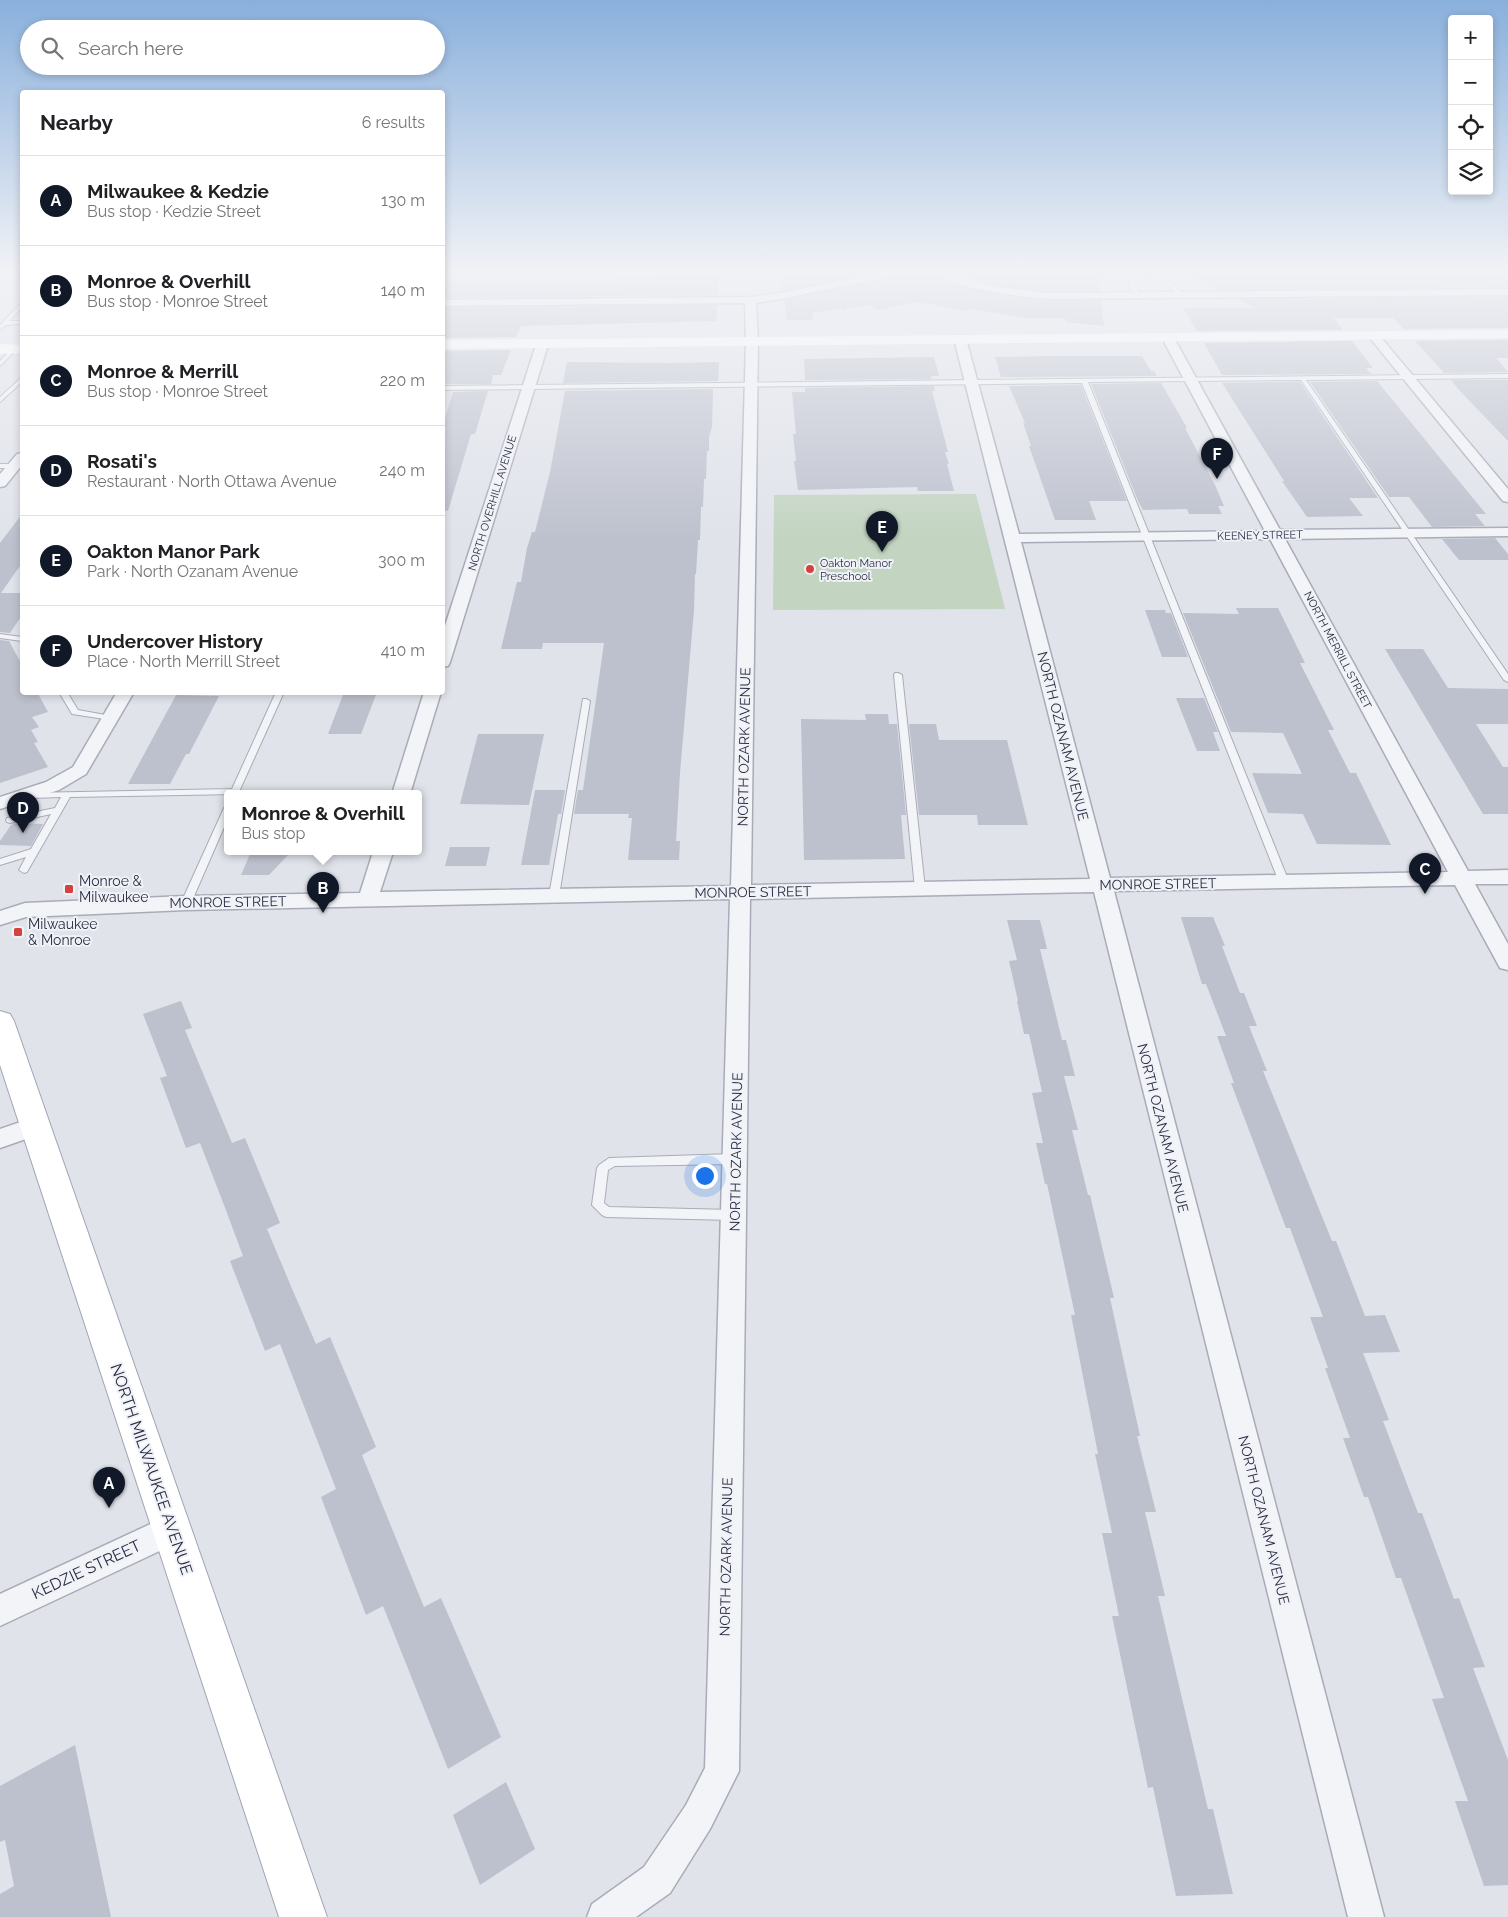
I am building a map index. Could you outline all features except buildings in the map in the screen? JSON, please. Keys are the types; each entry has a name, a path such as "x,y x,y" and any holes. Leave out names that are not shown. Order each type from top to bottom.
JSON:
{"main road":[{"name":"NORTH MILWAUKEE AVENUE","path":"0,1022 303,1917"}],"street":[{"name":"NORTH OVERHILL AVENUE","path":"445,653 537,361"},
{"name":"NORTH OZARK AVENUE","path":"605,1917 657,1880 698,1817 722,1771 752,361"},
{"name":"NORTH OZANAM AVENUE","path":"966,361 1366,1917"},
{"name":"NORTH MERRILL STREET","path":"1181,361 1508,963"},
{"path":"1395,361 1508,498"},
{"path":"0,483 19,462"},
{"name":"KEENEY STREET","path":"1013,538 1508,532"},
{"path":"0,803 60,783 72,777 80,770 124,695"},
{"path":"402,790 432,695"},
{"path":"368,899 382,855"},
{"name":"MONROE STREET","path":"0,918 25,910 186,903 1508,877"},
{"path":"0,1139 35,1126"},
{"name":"KEDZIE STREET","path":"0,1610 172,1529"}],"lane":[{"path":"445,388 1508,376"},
{"path":"1302,378 1508,680"},
{"path":"1084,380 1284,882"},
{"path":"1,400 20,381"},
{"path":"0,466 19,462"},
{"path":"0,636 20,639"},
{"path":"898,675 920,889"},
{"path":"65,695 75,712 111,718"},
{"path":"236,790 279,695"},
{"path":"554,896 586,701"},
{"path":"24,795 224,793"},
{"path":"24,870 67,795"},
{"path":"10,820 58,810"},
{"path":"186,903 224,817"},
{"path":"0,862 34,851"},
{"path":"734,1215 606,1212 598,1206 603,1168 613,1161 736,1159"}],"green space":[{"path":"976,494 1005,609 773,610 774,495"}],"place":[{"name":"Undercover History","path":"1217,479"},
{"name":"Oakton Manor Park","path":"882,552"},
{"name":"Oakton Manor Preschool","path":"810,569"},
{"name":"Rosati's","path":"23,833"},
{"name":"Monroe & Milwaukee","path":"69,889"},
{"name":"Monroe & Merrill","path":"1425,894"},
{"name":"Monroe & Overhill","path":"323,913"},
{"name":"Milwaukee & Monroe","path":"18,932"},
{"name":"Milwaukee & Kedzie","path":"109,1508"}]}
